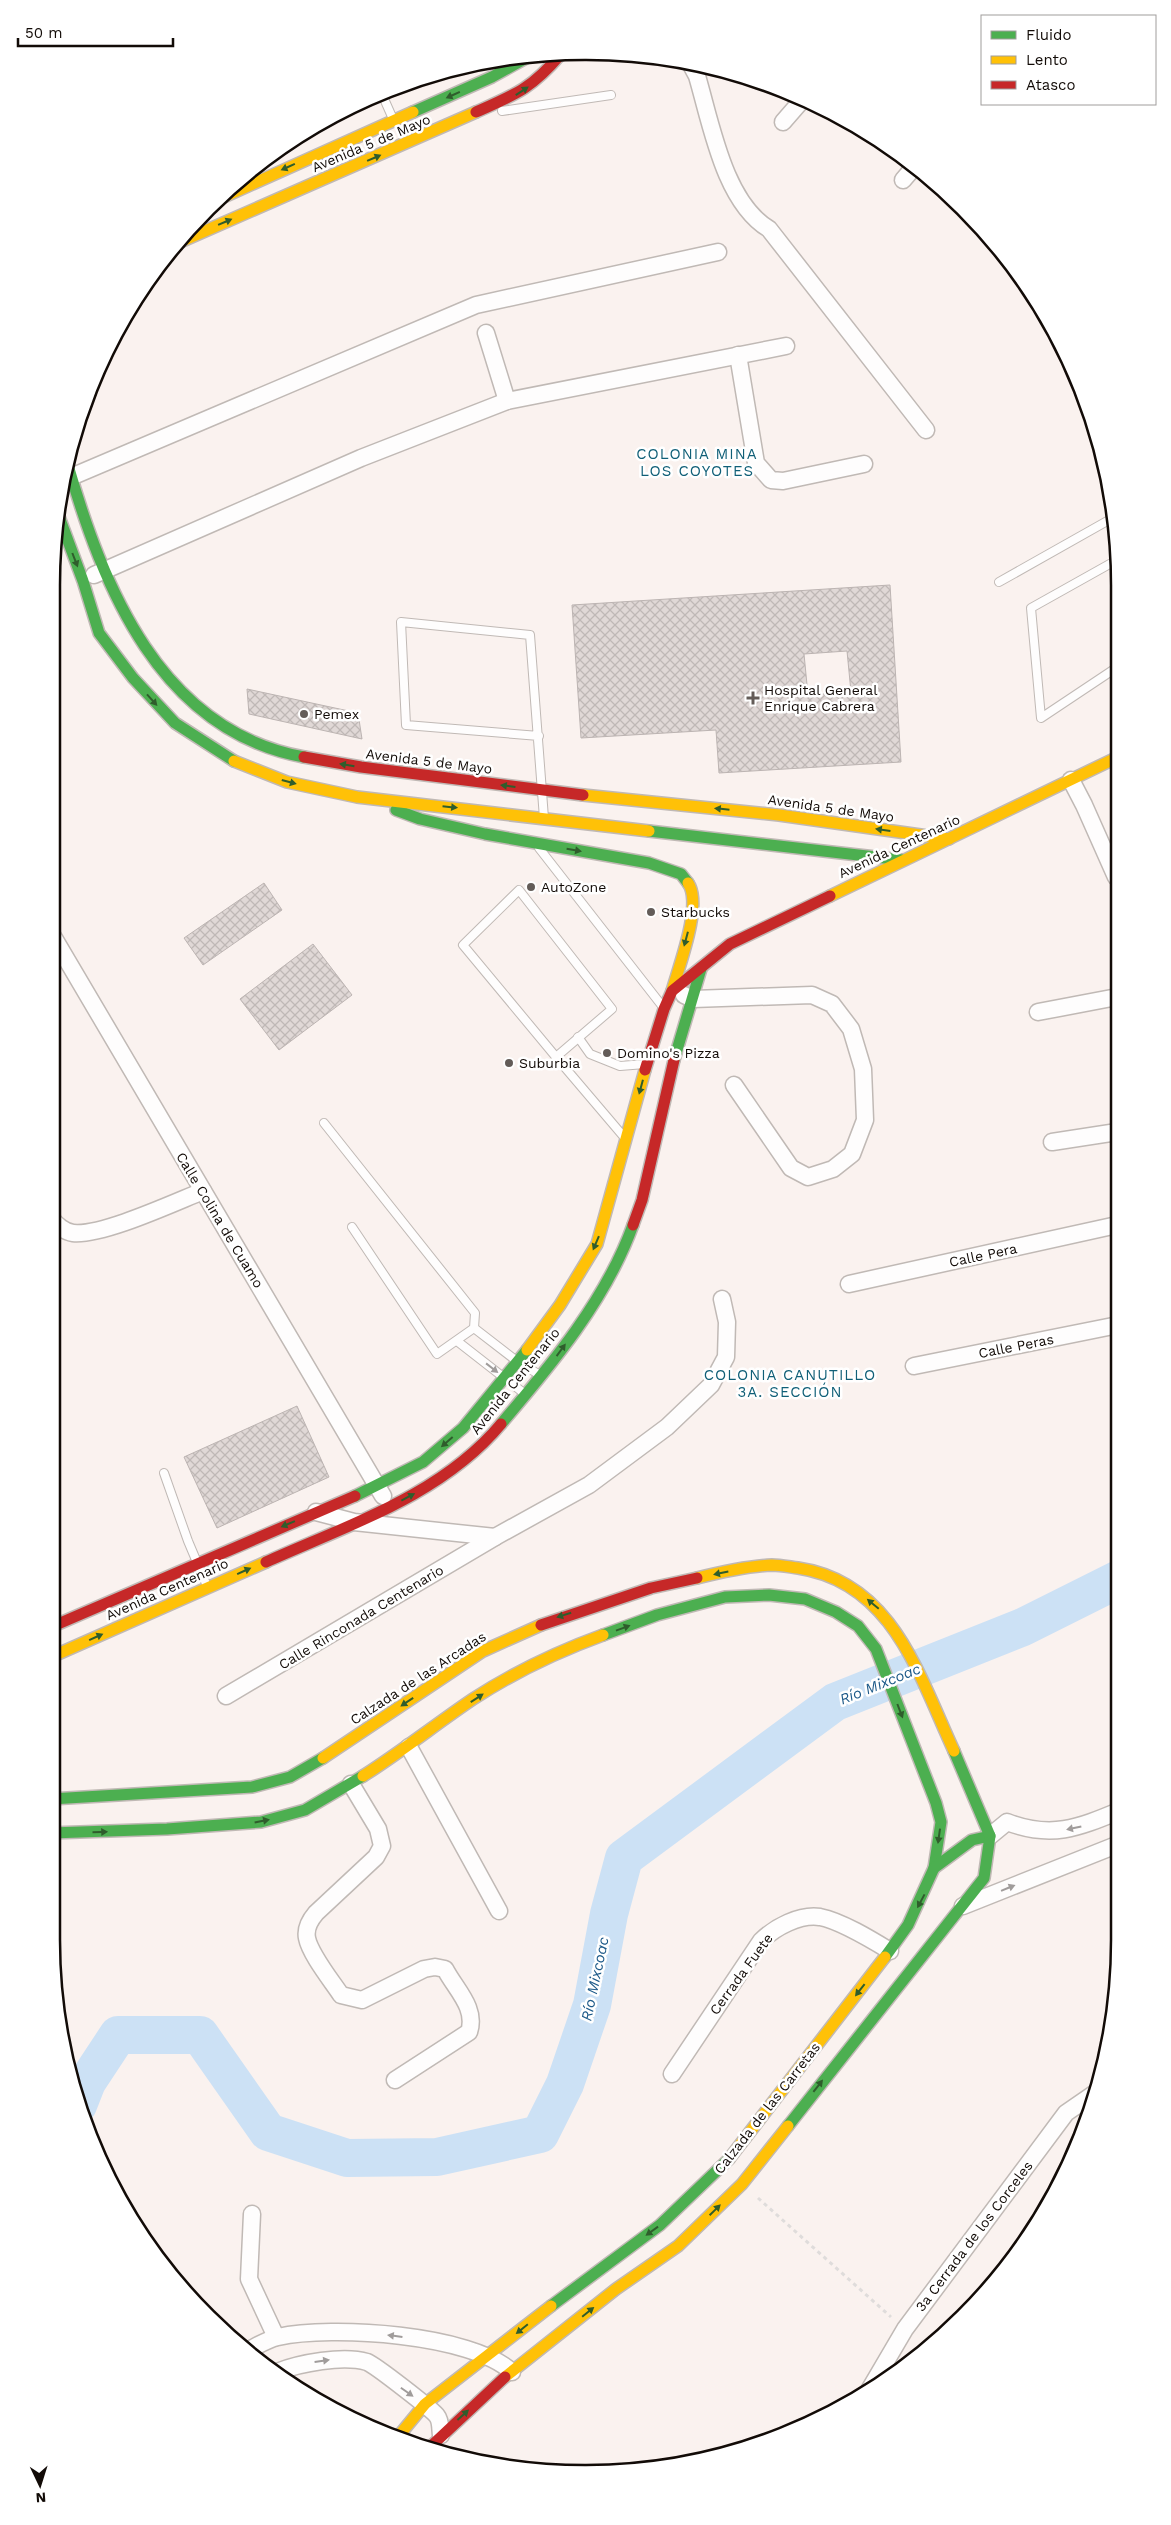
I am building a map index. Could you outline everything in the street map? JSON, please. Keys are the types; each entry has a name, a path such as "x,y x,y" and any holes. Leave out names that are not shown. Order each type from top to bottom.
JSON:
{"main road":[{"name":"Avenida 5 de Mayo","path":"192,237 520,93 542,76 555,61"},
{"name":"Avenida 5 de Mayo","path":"241,188 492,77 515,64"},
{"path":"320,154 329,178"},
{"name":"Avenida 5 de Mayo","path":"70,481 104,570 133,628 157,667 182,694 215,722 272,748 314,760 543,791 779,815 949,839"},
{"path":"63,528 83,581 99,633 116,658 175,723 201,743 226,758 269,776 357,797 420,819 535,843 648,863 681,874 693,890 693,912 672,991"},
{"path":"201,743 215,722"},
{"name":"Avenida Centenario","path":"60,1623 197,1562 377,1486 423,1462 463,1428 505,1379 560,1305 597,1244 647,1064 664,1009 672,991 730,944 1111,760"},
{"path":"357,797 902,860"},
{"name":"Avenida Centenario","path":"60,1653 389,1507 437,1481 483,1446 542,1376 584,1319 624,1250 642,1200 673,1063 682,1029 694,999 701,969"},
{"name":"Calzada de las Arcadas","path":"60,1798 166,1798 252,1787 290,1777 320,1760 483,1651 556,1618 651,1588 726,1572 773,1566 816,1571 852,1587 878,1608 903,1642 966,1776 990,1836 984,1878 963,1906"},
{"path":"60,1833 167,1825 261,1822 305,1810 351,1784 409,1747 474,1699 564,1649 657,1615 724,1597 769,1594 805,1599 836,1612 858,1626 876,1649 936,1803 941,1822 934,1868"},
{"path":"934,1868 972,1840 990,1836"},
{"name":"Calzada de las Carretas","path":"402,2432 425,2404 558,2300 660,2225 724,2166 890,1951 908,1925 924,1894 934,1868"},
{"name":"Calzada de las Carretas","path":"434,2442 512,2372 616,2289 678,2246 742,2184 963,1906"}],"street":[{"path":"695,72 728,178 751,214 769,229 926,430"},
{"path":"783,122 798,105"},
{"path":"903,180 909,172"},
{"path":"73,469 476,305 718,252"},
{"path":"486,333 507,401"},
{"path":"83,581 104,570 361,458 507,401 786,346"},
{"path":"738,355 756,463 771,480 783,480 864,464"},
{"path":"1071,780 1111,862"},
{"name":"Calle Colina de Cuamo","path":"60,949 389,1507"},
{"path":"672,991 694,999 812,995 832,1004 851,1029 863,1070 865,1120 852,1154 833,1169 808,1178 791,1168 734,1085"},
{"path":"1038,1012 1111,998"},
{"path":"1052,1142 1111,1133"},
{"path":"60,1227 71,1233 94,1232 204,1191"},
{"name":"Calle Pera","path":"849,1284 1111,1226"},
{"name":"Calle Rinconada Centenario","path":"226,1696 495,1537 589,1485 667,1426 711,1385 726,1357 727,1322 722,1299"},
{"name":"Calle Peras","path":"914,1366 1111,1326"},
{"path":"316,1512 354,1522 495,1537"},
{"path":"409,1747 499,1911"},
{"path":"351,1784 378,1829 382,1846 376,1857 316,1913 308,1924 307,1937 311,1948 341,1994 362,2000 424,1969 435,1967 444,1969 472,2012 473,2022 470,2032 395,2080"},
{"path":"990,1836 1007,1822 1034,1830 1061,1830 1083,1826 1111,1814"},
{"name":"Calzada de las Carretas","path":"963,1906 1111,1847"},
{"name":"Cerrada Fuete","path":"672,2074 761,1941 774,1928 793,1921 820,1917 863,1935 890,1951"},
{"name":"3a Cerrada de los Corceles","path":"878,2376 905,2329 1066,2114 1086,2099"},
{"path":"252,2214 249,2279 276,2337"},
{"path":"255,2347 276,2337 314,2331 356,2331 444,2342 500,2362 512,2372"},
{"path":"284,2369 326,2360 368,2362 425,2404 437,2416 441,2435"}],"lane":[{"path":"473,115 611,95"},
{"path":"385,100 394,121"},
{"path":"999,582 1107,521"},
{"path":"1110,564 1031,608 1041,718 1111,671"},
{"path":"539,736 406,725 401,622 530,635 539,736 544,818"},
{"path":"535,843 664,1009"},
{"path":"556,1057 612,1009 519,890 463,945 556,1057 626,1141"},
{"path":"578,1037 590,1054 620,1066 647,1064"},
{"path":"324,1123 475,1313 474,1328 437,1354 352,1227"},
{"path":"474,1328 518,1362 542,1376"},
{"path":"457,1341 526,1395"},
{"path":"164,1473 208,1588"}],"path":[{"path":"742,2184 905,2329"}],"building":[{"name":"Hospital General Enrique Cabrera","path":"890,585 901,762 719,773 716,730 581,738 572,605","holes":["847,651 851,692 808,695 804,654"]},
{"name":"Pemex","path":"247,689 358,713 362,739 249,714"},
{"path":"264,883 282,910 203,965 184,938"},
{"path":"313,944 352,995 279,1050 240,999"},
{"path":"297,1406 329,1477 217,1528 184,1457"}],"waterway":[{"name":"Río Mixcoac","path":"83,2092 87,2082 118,2035 200,2035 268,2132 347,2158 437,2157 540,2134 565,2084 592,2005 609,1914 624,1858 835,1702 1023,1627 1111,1583"}],"traffic: fast":[{"path":"413,112 492,77 515,64"},
{"path":"72,476 99,557 120,603 145,647 175,685 211,718 254,742 304,757"},
{"path":"63,528 83,581 99,633 133,678 175,723 234,761"},
{"path":"396,810 420,819 485,834 649,863 681,874 688,883"},
{"path":"649,831 902,860"},
{"path":"674,1060 701,969"},
{"path":"501,1424 558,1354 593,1305 622,1253 633,1225"},
{"path":"355,1496 423,1462 463,1428 527,1350"},
{"path":"603,1635 657,1615 725,1597 769,1595 805,1599 836,1612 858,1626 876,1649 936,1803 941,1822 934,1868"},
{"path":"788,2126 984,1878 990,1836 954,1751"},
{"path":"60,1798 252,1787 290,1777 323,1758"},
{"path":"60,1833 167,1829 261,1822 305,1810 363,1776"},
{"path":"885,1957 908,1925 934,1868 972,1840 990,1836"},
{"path":"551,2306 660,2225 729,2159"}],"traffic: slow":[{"path":"239,190 413,112"},
{"path":"192,237 476,112"},
{"path":"830,896 1111,760"},
{"path":"234,761 287,782 357,797 649,831"},
{"path":"583,795 779,815 949,839"},
{"path":"672,991 691,920 693,905 692,893 688,883"},
{"path":"527,1350 560,1305 597,1244 645,1070"},
{"path":"60,1653 266,1562"},
{"path":"697,1578 744,1568 778,1565 831,1577 858,1592 880,1612 899,1637 928,1693 954,1751"},
{"path":"323,1758 483,1651 541,1625"},
{"path":"363,1776 488,1689 536,1663 603,1635"},
{"path":"729,2159 885,1957"},
{"path":"505,2377 616,2289 678,2246 742,2184 788,2126"},
{"path":"402,2432 425,2404 551,2306"}],"traffic: jam":[{"path":"476,112 523,89 555,61"},
{"path":"304,757 361,767 583,795"},
{"path":"645,1070 664,1009 672,991 730,944 830,896"},
{"path":"633,1225 642,1200 674,1060"},
{"path":"266,1562 361,1521 422,1489 451,1470 477,1449 501,1424"},
{"path":"60,1623 355,1496"},
{"path":"541,1625 651,1588 697,1578"},
{"path":"435,2443 505,2377"}],"place":[{"name":"Hospital General Enrique Cabrera","path":"753,698"},
{"name":"Pemex","path":"304,714"},
{"name":"AutoZone","path":"531,887"},
{"name":"Starbucks","path":"651,912"},
{"name":"Domino's Pizza","path":"607,1053"},
{"name":"Suburbia","path":"509,1063"}],"district":[{"name":"COLONIA MINA LOS COYOTES","path":"697,462"},
{"name":"COLONIA CANUTILLO 3A. SECCIÓN","path":"790,1384"}]}
